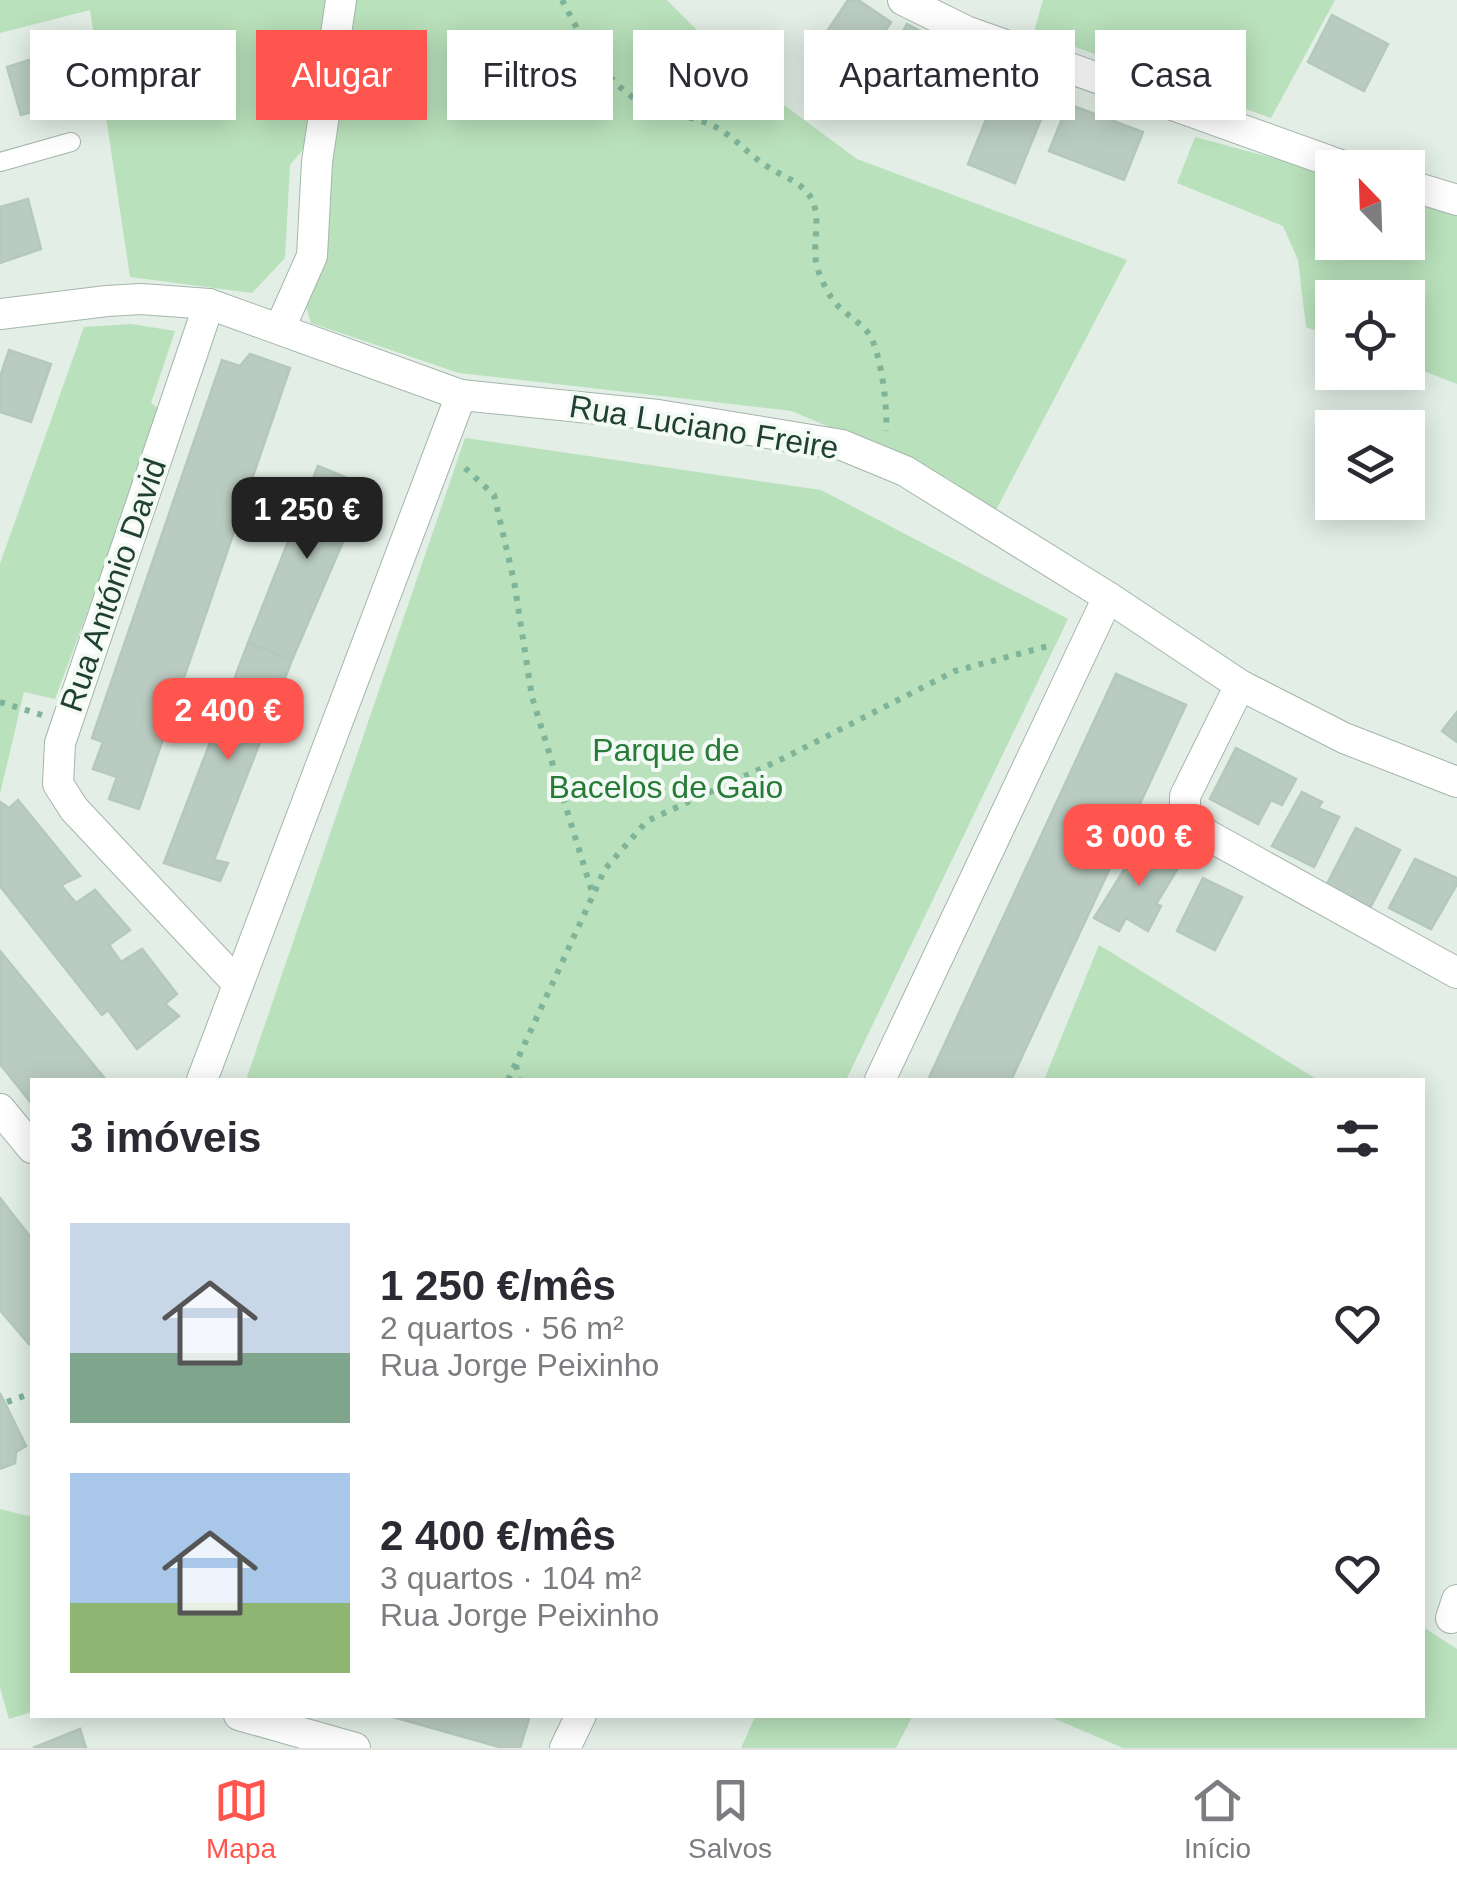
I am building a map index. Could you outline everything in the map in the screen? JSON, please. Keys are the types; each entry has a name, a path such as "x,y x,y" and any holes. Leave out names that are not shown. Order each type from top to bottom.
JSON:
{"street":[{"path":"280,328 312,256 318,162 341,0"},
{"path":"903,0 966,32 1315,156"},
{"path":"1425,190 1457,200"},
{"name":"Rua Luciano Freire","path":"0,314 107,300 209,304 461,395 714,424 842,445 905,471 1240,686 1344,738 1457,782"},
{"name":"Rua António David","path":"209,304 60,742 58,784 74,809 238,984"},
{"path":"203,1078 461,395"},
{"path":"881,1078 1108,598"},
{"path":"1240,686 1185,796 1190,821 1242,856 1457,973"},
{"path":"0,1110 30,1146"},
{"path":"250,1718 356,1748"},
{"path":"565,1748 580,1718"}],"lane":[{"path":"0,162 71,142"}],"path":[{"path":"562,0 587,49 628,94 656,112 705,122 727,133 766,166 805,190 814,202 816,262 822,278 832,299 868,333 875,346 887,416 883,462"},
{"path":"442,447 494,495 514,581 532,697 593,896"},
{"path":"509,1078 606,869 647,821 955,671 1056,644 1082,650"},
{"path":"0,702 66,723"},
{"path":"516,1063 519,1078"},
{"path":"6,1402 30,1394"}],"green space":[{"path":"0,0 327,0 323,30 256,30 256,120 309,120 305,147 290,165 285,258 252,293 130,277 106,120 236,120 236,30 93,30 90,10 0,33"},
{"path":"351,0 667,0 697,30 633,30 633,120 784,120 784,105 857,159 1127,260 996,510 947,478 792,411 459,373 311,323 306,307 320,274 337,120 427,120 427,30 348,30"},
{"path":"1043,0 1335,0 1271,118 1246,109 1246,30 1095,30 1095,54 1075,47 1075,30 1035,30"},
{"path":"1195,137 1315,169 1315,260 1425,260 1425,199 1457,207 1457,384 1425,372 1425,280 1315,280 1315,330 1306,327 1298,260 1283,226 1177,183"},
{"path":"131,324 175,331 151,403 162,411 55,699 24,692 0,794 0,564 84,327"},
{"name":"Parque de Bacelos de Gaio","path":"465,438 821,490 1068,619 847,1078 247,1078"},
{"path":"1099,945 1315,1078 1045,1078"},
{"path":"0,1509 30,1516 30,1713 9,1719 0,1688"},
{"path":"1425,1628 1457,1649 1457,1748 1123,1748 1053,1718 1425,1718"},
{"path":"755,1718 911,1718 896,1748 741,1748"}],"building":[{"path":"848,0 858,0 891,22 886,30 828,30"},
{"path":"1332,15 1388,44 1364,91 1308,62"},
{"path":"30,60 30,112 21,115 7,67"},
{"path":"1075,107 1095,114 1095,120 1111,120 1143,132 1124,180 1049,151 1062,120 1075,120"},
{"path":"986,120 1041,120 1015,183 968,164"},
{"path":"28,199 41,249 0,263 0,207"},
{"path":"9,350 51,364 31,422 0,412 0,377"},
{"path":"250,354 290,368 139,809 109,799 117,777 93,769 103,742 92,738 222,360 240,366"},
{"path":"318,466 367,486 292,660 248,643"},
{"path":"248,643 292,660 214,860 228,863 220,881 164,863"},
{"path":"1116,674 1186,705 1012,1078 929,1078"},
{"path":"1457,712 1457,742 1442,731"},
{"path":"1236,748 1296,779 1282,805 1271,800 1258,824 1210,799"},
{"path":"1302,792 1322,802 1318,808 1339,817 1314,867 1272,846"},
{"path":"18,800 80,876 61,885 76,903 95,890 130,930 109,945 121,962 142,949 177,994 165,1004 179,1016 137,1049 108,1010 102,1015 0,886 0,802 9,808"},
{"path":"1356,828 1400,850 1370,908 1326,886"},
{"path":"1142,841 1181,863 1156,904 1161,906 1148,931 1126,918 1119,931 1094,918"},
{"path":"1415,859 1457,878 1431,929 1389,908"},
{"path":"1203,878 1242,897 1215,950 1177,931"},
{"path":"0,951 104,1078 30,1078 30,1102 0,1064"},
{"path":"0,1198 30,1236 30,1343 0,1310"},
{"path":"0,1393 26,1446 16,1452 15,1463 0,1469"},
{"path":"397,1718 529,1718 520,1748 503,1748"},
{"path":"80,1729 86,1748 33,1748"}]}
